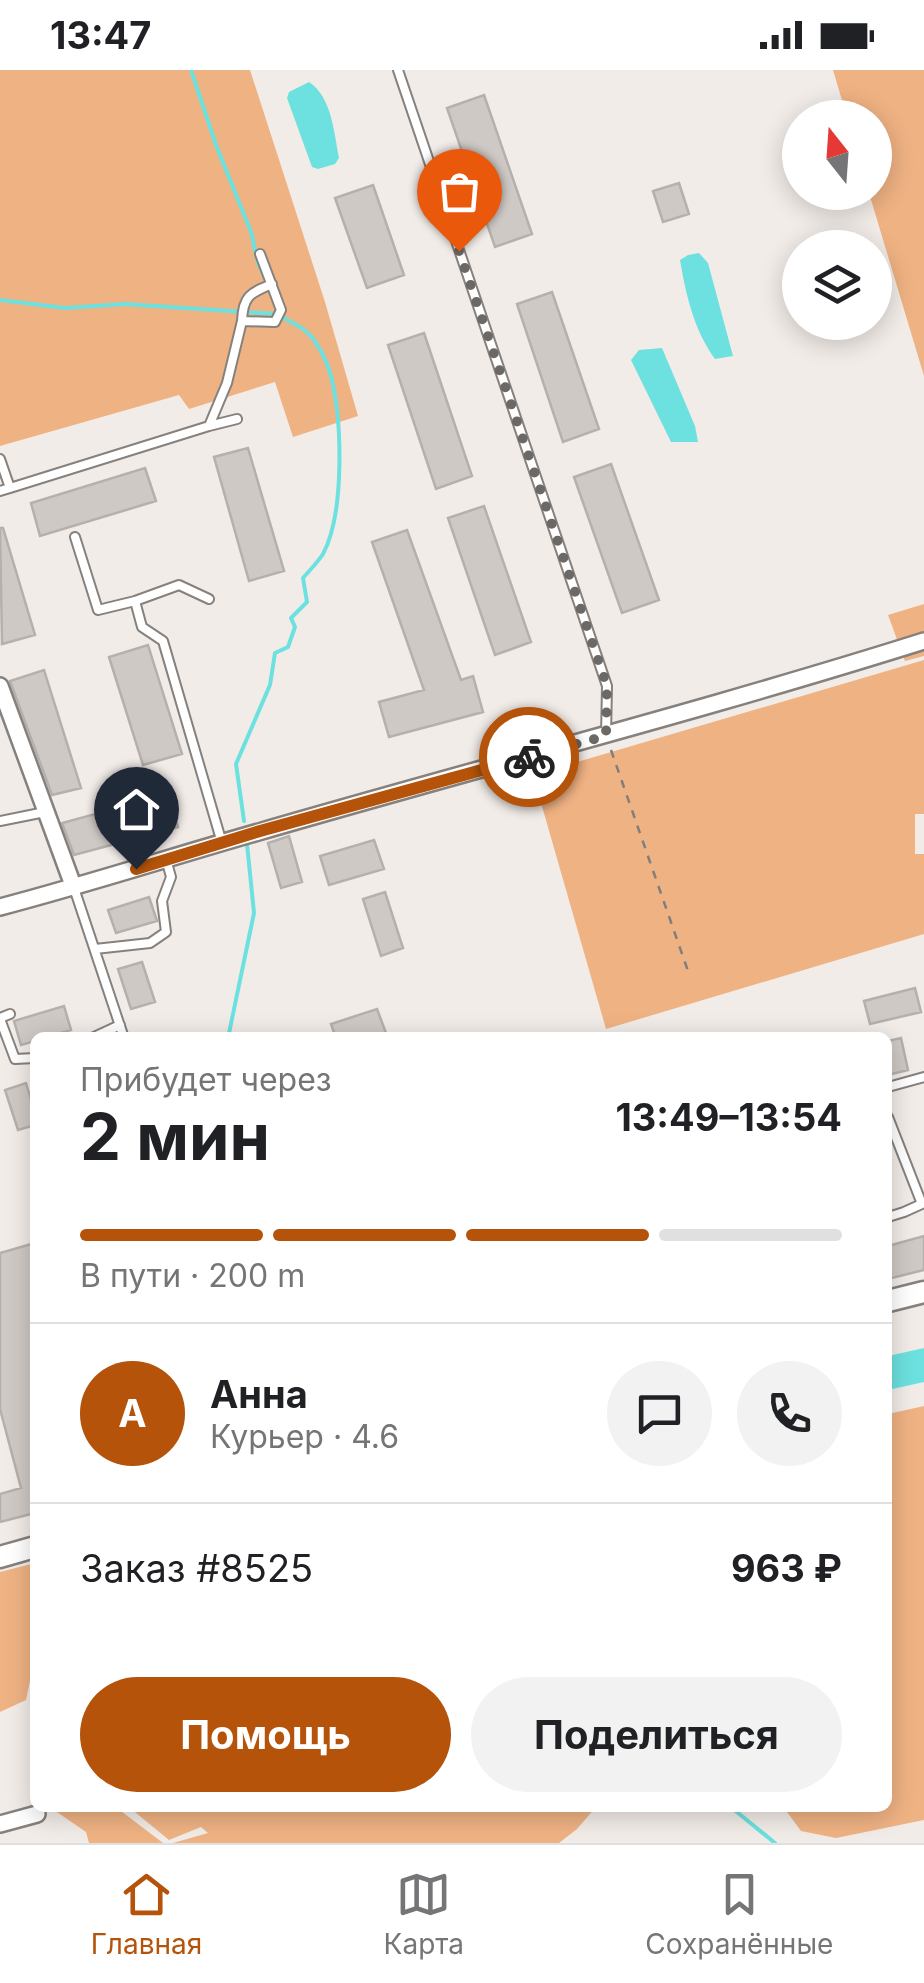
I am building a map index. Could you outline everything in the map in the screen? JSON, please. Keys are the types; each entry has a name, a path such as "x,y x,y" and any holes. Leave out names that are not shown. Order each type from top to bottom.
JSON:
{"street":[{"path":"0,908 924,641"},
{"path":"0,686 74,888"},
{"path":"892,1300 924,1292"},
{"path":"0,1557 30,1548"},
{"path":"0,1824 37,1814"}],"lane":[{"path":"398,70 607,686 606,736"},
{"path":"242,321 275,322 281,310 260,254"},
{"path":"209,426 226,383 242,321 242,305 252,293 272,284"},
{"path":"0,460 5,489 237,419"},
{"path":"75,538 98,610 179,585 209,599"},
{"path":"135,601 142,627 162,641 222,842"},
{"path":"0,821 46,812"},
{"path":"94,949 150,944 166,932 162,901 171,877 166,860"},
{"path":"74,888 122,1032"},
{"path":"3,1017 15,1059 30,1058"},
{"path":"105,1032 120,1025"},
{"path":"892,1085 924,1076"},
{"path":"892,1127 923,1204 892,1215"}],"path":[{"path":"606,736 688,970"}],"shaded area":[{"path":"0,70 250,70 358,416 293,437 275,382 189,409 179,395 0,446"},
{"path":"833,70 924,70 924,376 892,270 892,230 880,230 874,210 892,210 892,100 842,100"},
{"path":"924,604 924,656 905,661 888,615"},
{"path":"924,660 924,814 915,814 915,854 924,854 924,934 606,1029 533,775"},
{"path":"924,1406 924,1820 836,1838 801,1831 787,1812 892,1812 892,1413"},
{"path":"30,1564 30,1681 26,1700 0,1712 0,1572"},
{"path":"57,1812 122,1812 163,1843 89,1843 86,1832"},
{"path":"135,1812 592,1812 559,1843 173,1843 208,1833 201,1827 169,1840"}],"water":[{"path":"309,82 327,106 339,158 335,164 318,169 312,167 287,98 289,92"},
{"path":"699,253 708,263 733,356 715,359 692,312 680,260"},
{"path":"662,348 698,442 671,442 631,360 639,350"},
{"path":"924,1348 924,1382 892,1389 892,1355"}],"building":[{"path":"484,95 532,234 495,247 447,108"},
{"path":"679,183 689,214 663,222 653,191"},
{"path":"373,185 404,275 367,288 335,198"},
{"path":"552,292 599,429 563,442 517,304"},
{"path":"424,333 472,476 436,489 388,345"},
{"path":"248,448 284,571 249,581 214,457"},
{"path":"611,464 659,600 622,613 574,477"},
{"path":"145,468 156,501 40,536 31,503"},
{"path":"484,506 531,642 495,655 448,518"},
{"path":"0,528 35,635 2,644"},
{"path":"407,530 461,680 473,676 483,712 389,737 379,702 424,690 372,542"},
{"path":"148,645 182,754 143,765 109,657"},
{"path":"44,670 81,788 52,795 10,681"},
{"path":"169,794 178,827 74,855 62,823"},
{"path":"289,836 302,882 281,888 268,843"},
{"path":"374,840 384,869 329,885 320,856"},
{"path":"385,892 403,948 381,956 363,899"},
{"path":"149,897 157,921 116,933 108,910"},
{"path":"142,962 155,1002 131,1009 118,969"},
{"path":"915,988 921,1012 870,1024 864,1001"},
{"path":"64,1006 71,1030 30,1032 30,1042 21,1045 14,1021"},
{"path":"377,1009 386,1032 334,1032 331,1024"},
{"path":"901,1038 908,1070 892,1074 892,1040"},
{"path":"26,1083 30,1126 18,1130 5,1090"},
{"path":"924,1236 924,1270 892,1278 892,1245"},
{"path":"30,1244 30,1514 0,1522 0,1494 21,1488 0,1409 0,1253"}],"waterway":[{"path":"191,70 267,283"},
{"path":"0,300 65,308 125,304 276,314 307,332 324,358 337,417 335,515 323,554 303,578 307,602 291,618 295,627 288,647 275,653 270,685 236,764 244,821"},
{"path":"229,1032 254,913 247,844"},
{"path":"737,1812 775,1843"}],"way so far":[{"path":"459,251 607,686 606,736 529,757"}],"route":[{"path":"136,869 529,757"}]}
